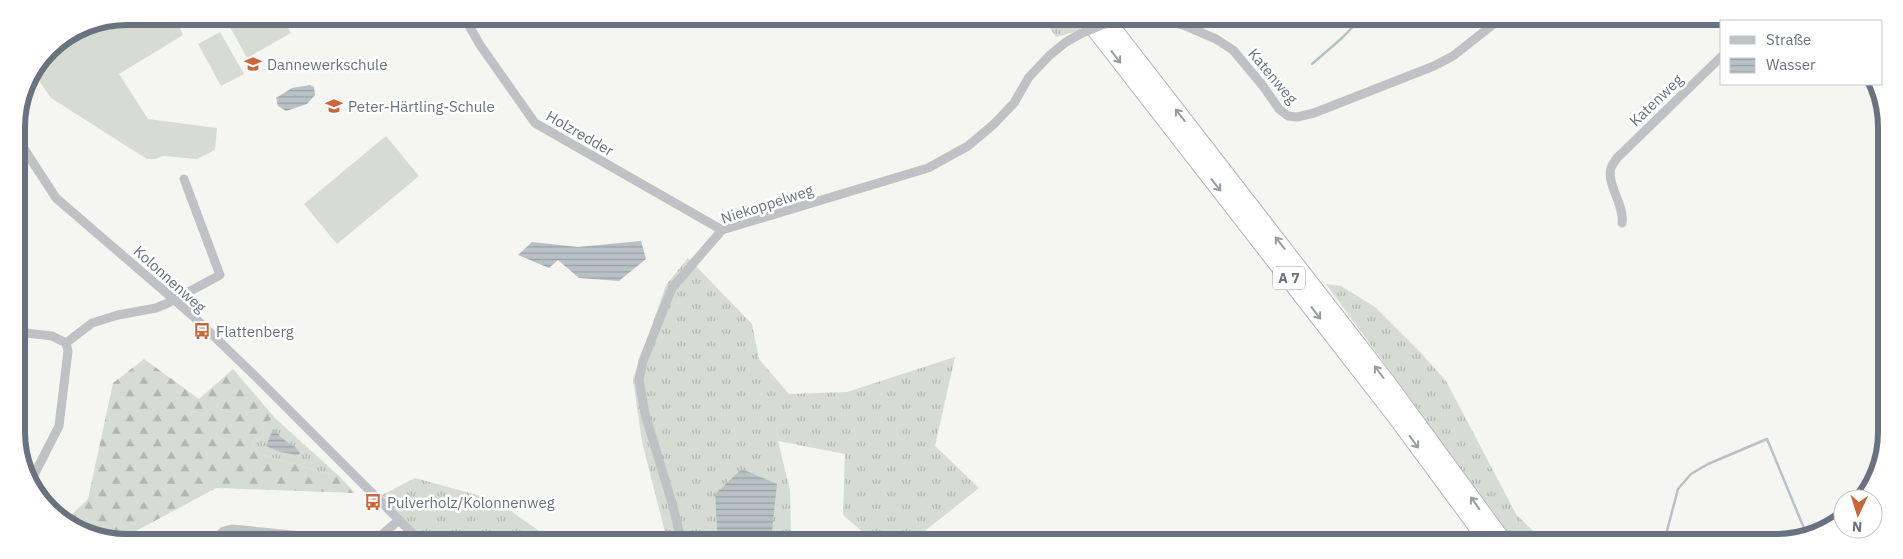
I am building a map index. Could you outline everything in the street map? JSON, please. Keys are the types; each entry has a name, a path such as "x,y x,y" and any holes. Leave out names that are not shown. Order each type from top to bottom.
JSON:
{"highway":[{"name":"A 7","path":"1110,25 1381,374 1498,534"},
{"name":"A 7","path":"1084,26 1383,400 1482,534"}],"street":[{"name":"Holzredder","path":"469,25 480,45 535,123 722,230"},
{"name":"Katenweg","path":"1182,25 1216,39 1233,50 1263,86 1279,109 1288,116 1296,117 1314,113 1434,66 1453,56 1492,25"},
{"name":"Katenweg","path":"968,146 994,124 1014,103 1029,77 1050,55 1084,26"},
{"name":"Katenweg","path":"1622,223 1623,215 1610,177 1611,168 1617,158 1720,58"},
{"name":"Niekoppelweg","path":"680,534 674,506 645,414 640,380 643,361 672,288 722,230 928,168 968,146"},
{"name":"Kolonnenweg","path":"25,150 56,198 175,300 253,374 413,534"},
{"path":"66,343 92,323 118,315 156,308 175,300 220,275 184,180"},
{"path":"25,333 52,336 66,343 68,351 59,426 34,474"},
{"path":"383,534 398,520"},
{"path":"220,534 232,529 277,534"}],"green space":[{"path":"179,25 183,35 119,74 148,119 217,128 215,150 197,159 163,156 147,159 51,98 37,78 46,65 60,50 82,35 100,28 114,26"},
{"path":"229,25 286,25 291,33 247,58"},
{"path":"1048,25 1077,25 1081,30 1056,37"},
{"path":"220,32 244,74 221,86 198,44"},
{"path":"386,136 419,176 337,244 304,204"},
{"path":"688,258 752,324 759,359 789,394 847,392 955,357 935,446 979,488 921,534 866,534 843,515 845,454 778,441 790,490 791,531 787,534 767,534 772,531 727,484 715,494 717,532 719,534 665,534 642,442 633,379 666,285"},
{"path":"1326,284 1341,286 1375,307 1446,381 1516,514 1536,534 1509,534"},
{"path":"144,359 199,399 233,369 275,418 265,423 252,443 259,454 340,477 355,493 216,488 130,534 100,531 88,526 70,516 88,499 113,383"},
{"path":"275,418 340,477 259,454 252,443 265,423"},
{"path":"415,478 495,500 543,534 419,534 380,496"}],"water":[{"path":"310,85 314,87 315,95 307,104 286,111 278,106 276,98 292,88"},
{"path":"641,241 646,259 619,281 579,278 558,260 549,268 518,255 532,242 578,247"},
{"path":"273,429 300,453 298,455 280,452 266,446"},
{"path":"742,469 777,484 772,531 767,534 719,534 717,532 715,494"}],"waterway":[{"path":"1312,64 1354,25"},
{"path":"1666,534 1678,489 1691,474 1708,464 1767,439 1805,530"}],"place":[{"name":"Dannewerkschule","path":"253,64"},
{"name":"Peter-Härtling-Schule","path":"334,106"},
{"name":"Flattenberg","path":"202,331"},
{"name":"Pulverholz/Kolonnenweg","path":"373,502"}]}
